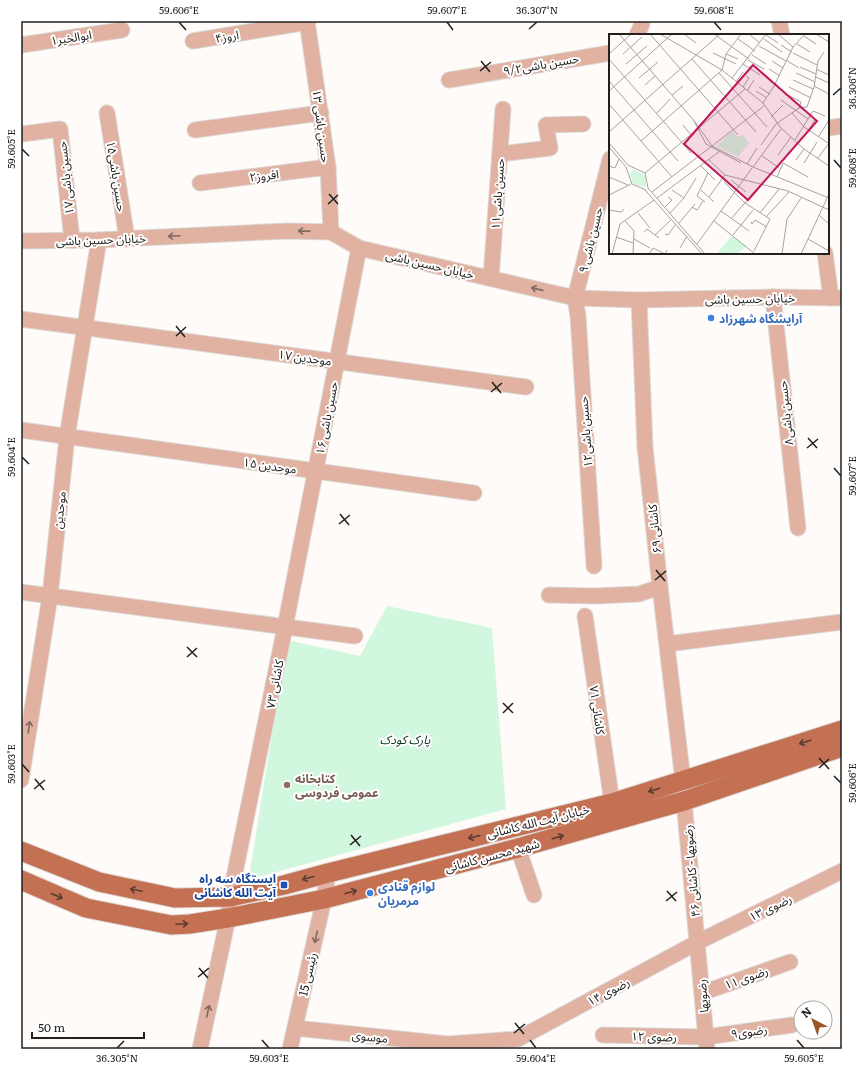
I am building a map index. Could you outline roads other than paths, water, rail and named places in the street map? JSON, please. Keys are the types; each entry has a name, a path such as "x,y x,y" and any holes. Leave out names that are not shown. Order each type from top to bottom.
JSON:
{"main road":[{"name":"خیابان آیت الله کاشانی","path":"230,897 612,803 842,730"},
{"name":"شهید محسن کاشانی","path":"21,880 86,908 171,925 190,924 228,918 324,899 518,848 684,800 842,747"},
{"path":"683,781 684,800"},
{"path":"21,851 99,882 175,898 230,897"}],"street":[{"path":"779,21 782,34"},
{"name":"اروز۴","path":"193,41 308,22"},
{"name":"حسین باشی ۱۳","path":"308,22 328,167 331,232"},
{"name":"ابوالخیر۱","path":"21,45 122,30"},
{"name":"حسین باشی۹/۲","path":"449,80 609,53"},
{"name":"حسین باشی۱۱","path":"491,278 503,109"},
{"path":"195,130 321,112"},
{"name":"حسین باشی۱۵","path":"107,114 126,239"},
{"path":"500,154 550,148 546,125 583,124"},
{"path":"829,128 842,126"},
{"name":"حسین باشی ۱۷","path":"22,134 60,129 72,240"},
{"name":"حسین باشی ۹","path":"575,298 609,163"},
{"name":"افروز۲","path":"200,183 328,167"},
{"name":"خیابان حسین باشی","path":"21,241 126,239 287,231 331,232 359,248 575,298 639,300 837,298"},
{"name":"موحدین","path":"21,780 50,596 67,437 99,240"},
{"name":"حسین باشی ۱۶","path":"315,471 359,248"},
{"path":"825,254 837,298"},
{"name":"حسین باشی۱۲","path":"575,298 578,316 594,566"},
{"name":"حسین باشی۸","path":"773,298 798,528"},
{"name":"کاشانی ۶۹","path":"639,300 645,448 683,781"},
{"name":"موحدین ۱۷","path":"21,319 526,387"},
{"name":"موحدین ۱۵","path":"21,430 474,493"},
{"name":"کاشانی ۷۳","path":"200,1049 228,918 230,897 315,471"},
{"path":"549,595 596,596 639,594 660,587"},
{"path":"21,592 355,636"},
{"name":"کاشانی ۷۱","path":"585,616 612,803"},
{"path":"667,644 842,622"},
{"name":"رضویها - کاشانی ۴۶","path":"684,800 698,942"},
{"path":"518,848 534,895"},
{"name":"رضوی ۱۳","path":"698,942 842,871"},
{"name":"رئیسی 15","path":"290,1049 324,899 328,873"},
{"name":"رضویها","path":"698,942 706,1043"},
{"name":"رضوی ۱۴","path":"518,1044 698,942"},
{"name":"رضوی ۱۱","path":"702,993 790,962"},
{"name":"رضوی۹","path":"706,1043 792,1025"},
{"name":"موسوی","path":"295,1028 448,1044 518,1044"},
{"name":"رضوی ۱۲","path":"603,1035 706,1043"}],"place":[{"name":"آرایشگاه شهرزاد","path":"711,318"},
{"name":"کتابخانه عمومی فردوسی","path":"287,785"},
{"name":"ایستگاه سه راه آیت الله کاشانی","path":"284,885"},
{"name":"لوازم قنادی مرمریان","path":"370,893"}],"park label":[{"name":"پارک کودک","path":"405,739"}]}
